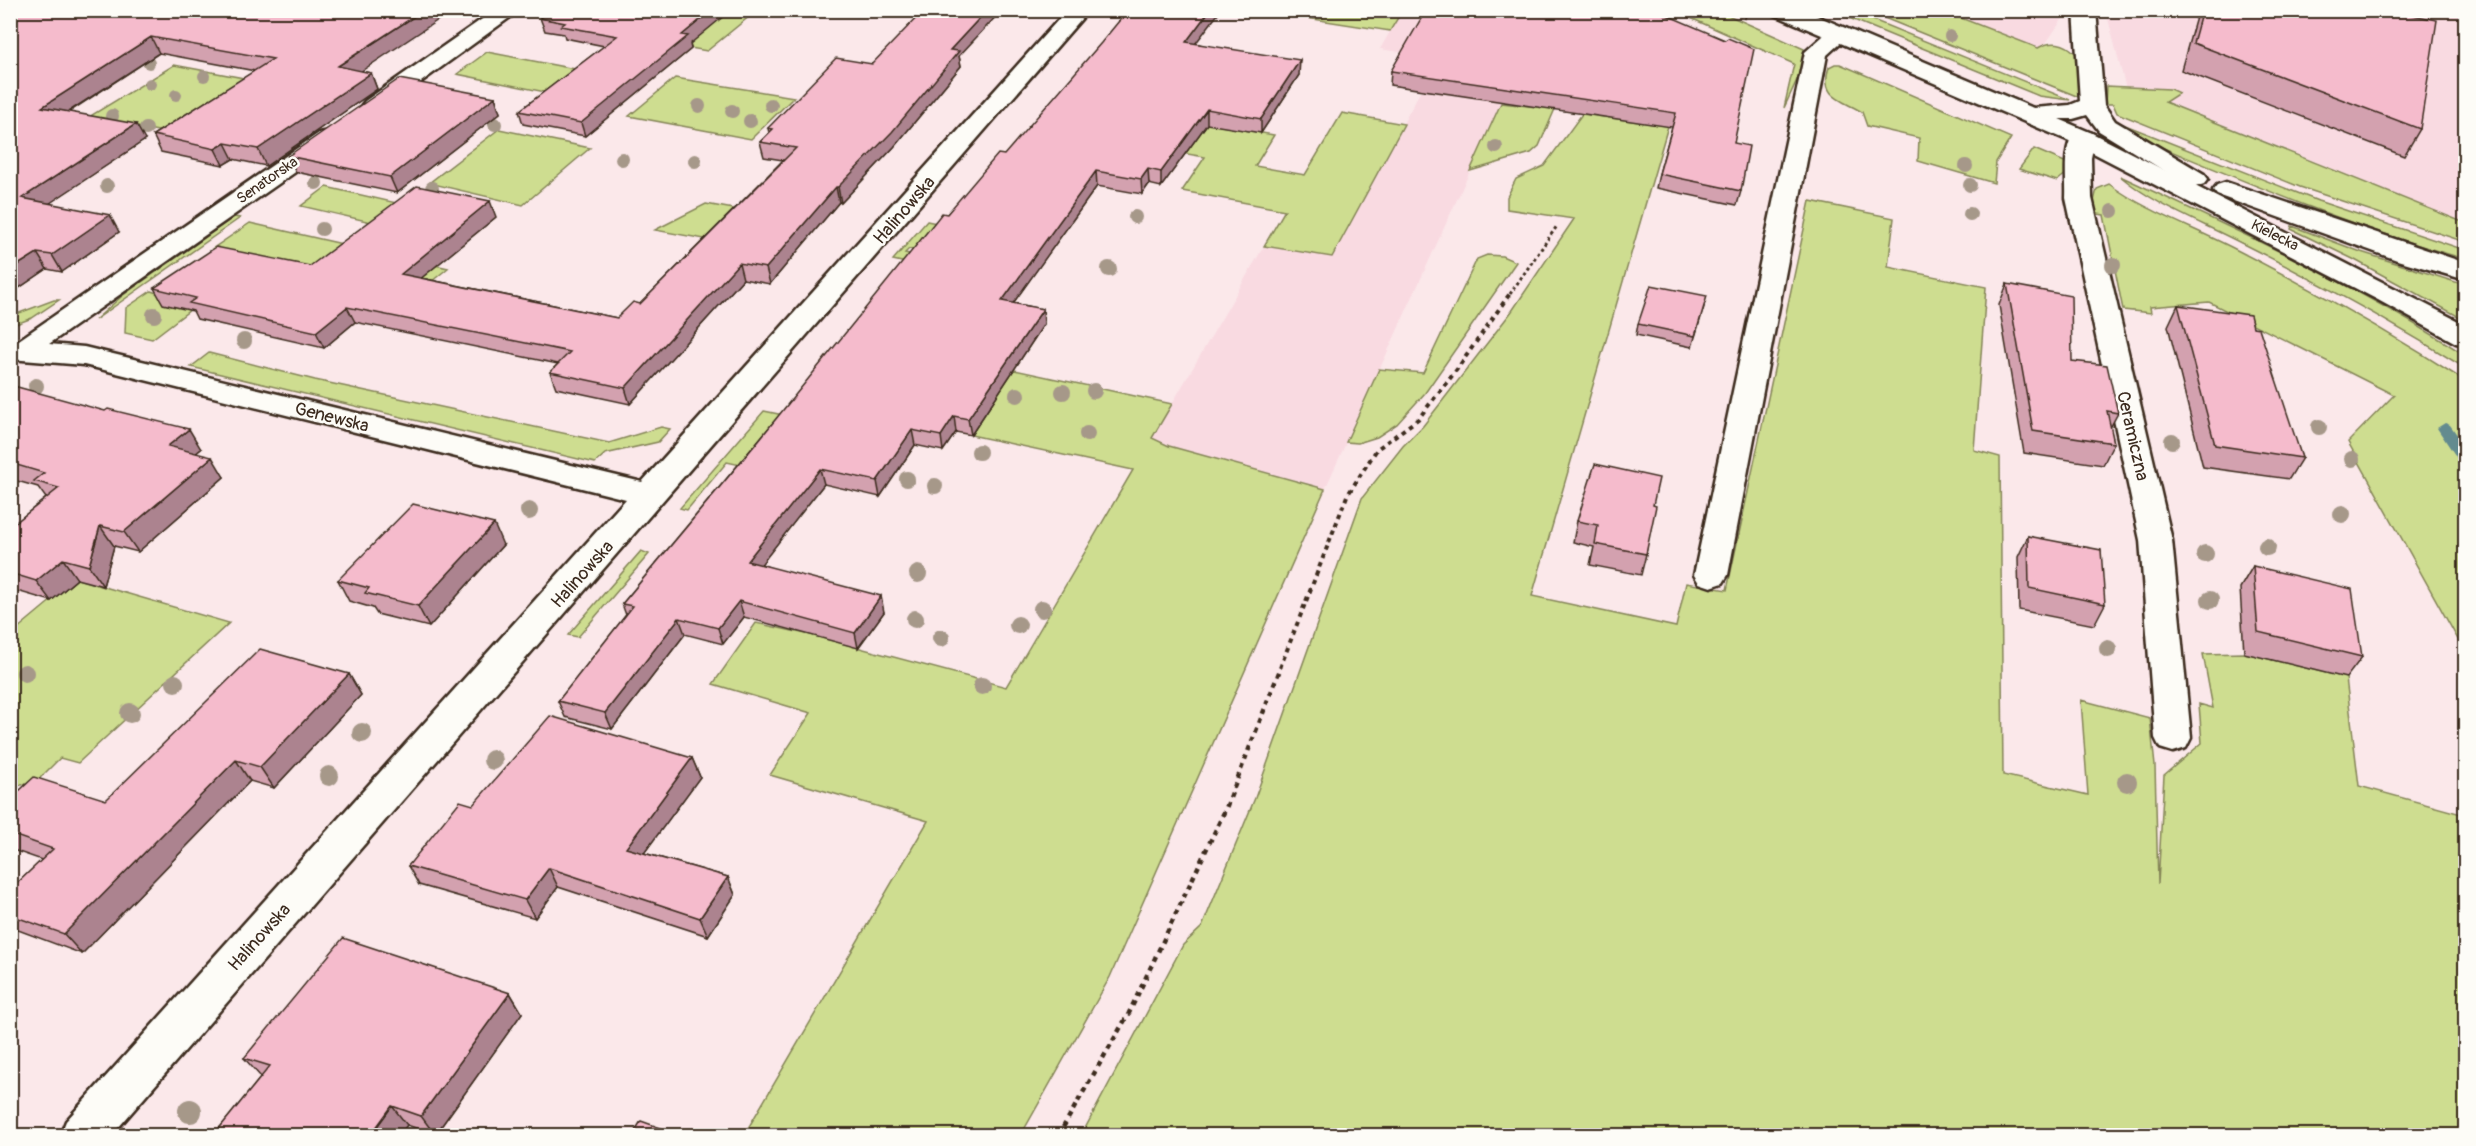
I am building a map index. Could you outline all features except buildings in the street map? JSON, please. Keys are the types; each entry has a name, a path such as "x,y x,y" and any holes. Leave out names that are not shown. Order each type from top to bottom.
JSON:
{"street":[{"name":"Senatorska","path":"17,350 510,10"},
{"name":"Halinowska","path":"82,1136 652,495 1079,10"},
{"name":"Kielecka","path":"1783,10 2083,138 2337,267 2466,338"},
{"path":"2085,10 2092,105 2107,126 2195,179"},
{"path":"1711,574 1816,52 1839,33"},
{"path":"2030,114 2073,112 2092,105"},
{"name":"Kielecka","path":"2083,138 2395,250 2466,272"},
{"name":"Ceramiczna","path":"2083,138 2079,158 2079,198 2156,540 2172,738"},
{"name":"Genewska","path":"17,350 84,356 652,495"}],"path":[{"path":"1058,1136 1129,1013 1226,808 1347,496 1377,449 1418,419 1448,382 1557,226"}],"shaded area":[{"path":"2066,10 2066,14 2046,43 2038,48 1943,11"},
{"path":"1402,11 1570,11 1534,106 1501,103 1325,489 1169,446 1152,438 1264,246 1332,257 1438,58 1380,49"},
{"path":"2106,11 2465,11 2465,223 2165,101 2178,93 2160,88 2126,89"}],"green space":[{"path":"653,11 756,11 707,51 623,36"},
{"path":"1262,11 1402,11 1390,31"},
{"path":"1675,11 1719,11 1804,49 1802,69 1784,108 1794,64"},
{"path":"1832,11 1851,11 2070,100 2039,96"},
{"path":"1867,11 1943,11 2038,48 2053,43 2063,45 2076,54 2079,97"},
{"path":"487,52 580,70 550,93 457,74"},
{"path":"1840,64 2011,138 1996,162 1994,183 1918,161 1919,138 1867,126 1862,112 1840,100 1830,91 1827,77 1829,67"},
{"path":"174,65 249,79 169,133 87,118"},
{"path":"675,78 794,97 751,139 629,116"},
{"path":"2106,86 2170,89 2179,93 2165,102 2465,223 2465,242 2300,187 2117,113 2113,104 2105,104"},
{"path":"1501,103 1555,109 1539,146 1531,153 1470,171"},
{"path":"1342,113 1404,124 1332,257 1264,246 1285,210 1182,191 1205,157 1147,147 1198,122 1274,135 1255,166 1305,175"},
{"path":"1582,114 1668,126 1532,596 1676,627 1686,583 1727,590 1810,201 1894,218 1888,267 1986,287 1974,450 2000,457 2003,775 2088,795 2081,700 2150,718 2155,766 2158,884 2164,775 2202,743 2199,704 2213,708 2203,654 2244,653 2346,678 2359,786 2465,815 2465,1135 1081,1136 1183,945 1202,927 1255,798 1362,498 1403,446 1423,426 1512,311 1574,219 1507,209 1507,197 1516,179 1544,166"},
{"path":"2115,121 2318,201 2465,250 2465,259 2377,232 2291,200 2120,130 2115,125"},
{"path":"499,129 590,148 523,205 429,183"},
{"path":"2034,149 2067,163 2067,173 2057,181 2019,169"},
{"path":"2120,176 2252,238 2382,305 2465,355 2465,368 2328,288 2164,205"},
{"path":"2109,184 2153,210 2231,247 2320,294 2465,381 2465,652 2348,442 2394,395 2209,302 2150,307 2151,313 2123,310 2104,215 2091,213 2097,189"},
{"path":"326,187 401,204 375,223 301,206"},
{"path":"706,204 750,212 721,242 655,230"},
{"path":"234,217 240,218 95,320 122,296"},
{"path":"927,221 946,225 925,252 909,249 905,253 930,259 924,267 893,260"},
{"path":"250,223 448,268 414,296 212,249"},
{"path":"2292,226 2361,252 2465,285 2465,320 2353,259 2291,229"},
{"path":"1487,255 1502,256 1516,262 1425,393 1397,424 1377,437 1358,443 1346,442 1379,369 1423,373 1477,259"},
{"path":"151,291 171,298 190,310 152,339 125,333 126,308"},
{"path":"59,300 32,318 11,326 11,316"},
{"path":"209,353 315,380 609,443 661,427 670,429 658,442 605,454 595,463 191,367"},
{"path":"982,363 1172,404 1152,438 1169,446 1325,489 1110,977 1021,1135 744,1135 928,821 770,775 811,713 713,684 756,623 811,635 1006,687 1133,470 971,435 1004,384"},
{"path":"764,411 793,417 754,468 727,462 687,510 680,508"},
{"path":"641,551 649,554 578,637 568,635"},
{"path":"77,579 229,623 78,763 60,758 36,782 11,787 11,634"}],"waterway":[{"path":"2445,428 2466,460"}]}
